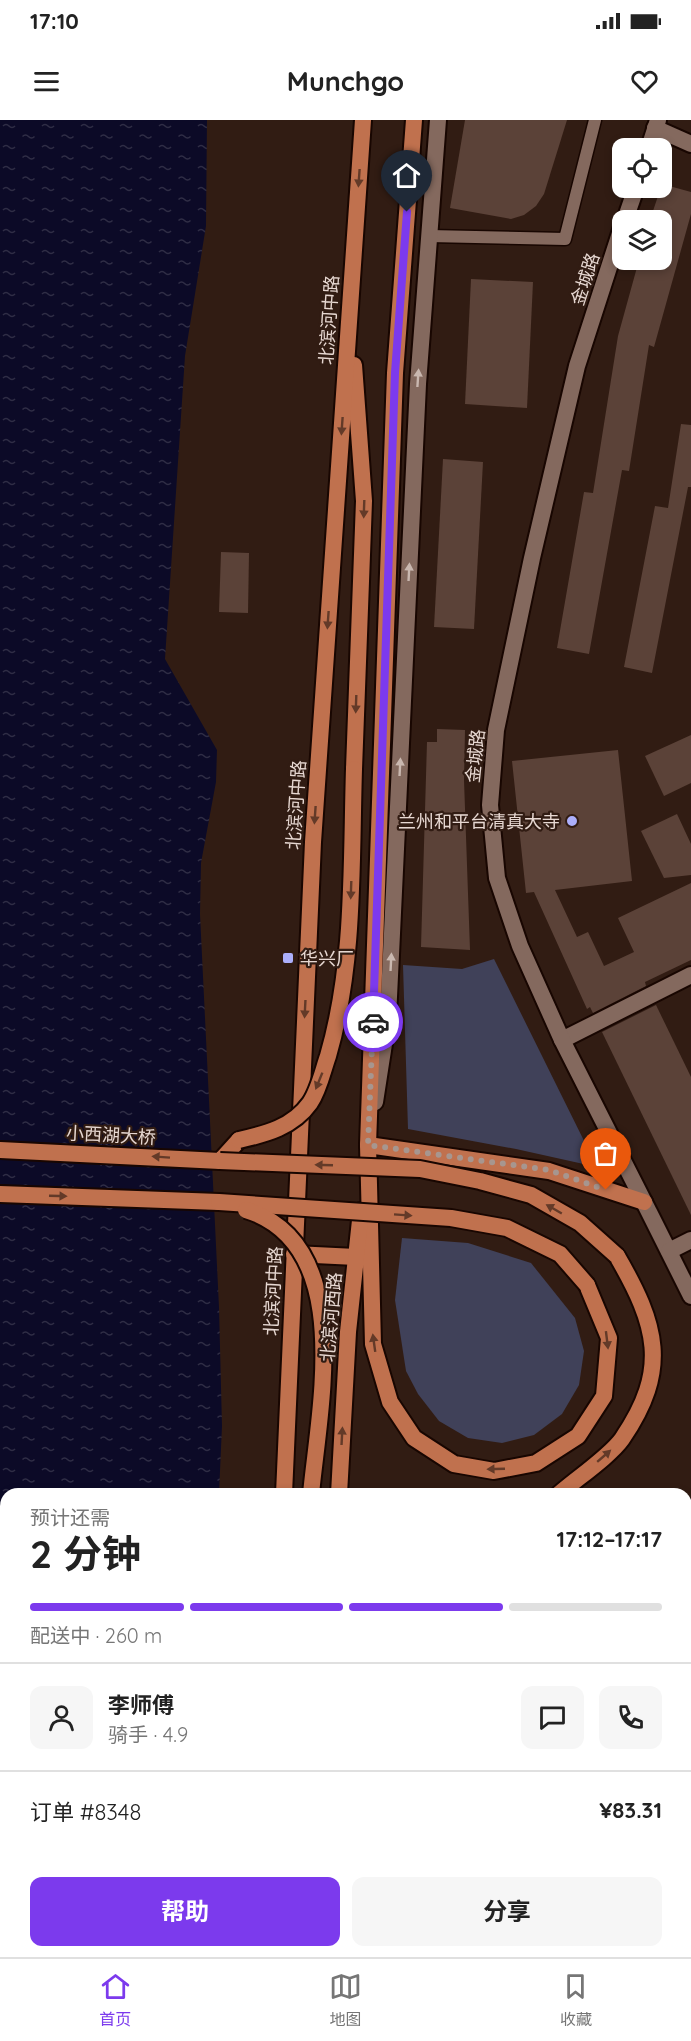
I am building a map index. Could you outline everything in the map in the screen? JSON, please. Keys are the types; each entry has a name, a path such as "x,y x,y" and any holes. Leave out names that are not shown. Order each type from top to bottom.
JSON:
{"main road":[{"name":"北滨河中路","path":"284,1488 313,842 363,120"},
{"path":"0,1194 219,1202 451,1218 507,1228 560,1254 587,1285 609,1338 604,1396 578,1436 536,1463 494,1471 454,1464 414,1438 390,1402 373,1344 368,1145 395,373 414,120"},
{"path":"220,1161 239,1140 279,1131 310,1103 324,1069 336,1026 350,926 364,501 350,304"},
{"path":"368,1145 549,1170 644,1202"},
{"name":"北滨河西路","path":"339,1488 348,1332 368,1145"},
{"name":"小西湖大桥","path":"0,1150 420,1169 480,1181 531,1195 580,1223 617,1257 639,1294 655,1350 651,1384 621,1441 566,1488"},
{"path":"219,1202 267,1217 303,1252 317,1288 324,1356 312,1488"},
{"path":"294,1254 356,1257"}],"street":[{"path":"368,1145 388,1018 418,384 438,120"},
{"path":"657,124 691,144"},
{"name":"金城路","path":"612,258 577,366 532,558 496,730 490,805 497,878 520,946 562,1040 691,1296"},
{"path":"562,1040 691,975"},
{"path":"669,1251 691,1240"}],"lane":[{"path":"429,236 565,239 595,120"}],"shaded area":[{"path":"494,959 597,1167 408,1129 403,965 462,969"},
{"path":"402,1238 468,1243 531,1263 575,1318 584,1351 579,1385 562,1414 534,1435 502,1443 468,1438 439,1421 418,1394 406,1371 395,1300"}],"water":[{"path":"0,120 207,120 206,226 185,356 165,659 217,750 216,782 201,863 200,914 219,1307 222,1426 219,1488 0,1488"}],"building":[{"path":"465,120 567,120 544,194 536,206 524,215 511,219 450,208"},
{"path":"672,187 691,192 691,214 654,347 649,345 629,471 622,470 589,654 557,648 584,492 593,493 618,336 636,270 672,270 672,210 653,210 657,198 672,198"},
{"path":"471,279 533,282 527,408 465,404"},
{"path":"681,424 691,425 691,487 688,487 652,673 624,667 655,506 668,508"},
{"path":"443,459 483,462 474,629 434,627"},
{"path":"221,552 249,553 248,613 219,612"},
{"path":"437,729 465,730 464,780 470,950 421,947 427,742 437,742"},
{"path":"691,735 691,783 664,796 645,756"},
{"name":"兰州和平台清真大寺","path":"618,750 632,881 555,890 577,937 588,932 604,966 634,952 618,918 691,883 691,960 645,982 646,986 593,1013 590,1007 587,1009 534,892 526,893 512,761"},
{"path":"677,814 691,844 691,875 664,878 641,831"},
{"path":"656,1005 691,1077 691,1215 602,1032"}],"way so far":[{"path":"373,1022 368,1145 549,1170 606,1190"}],"place":[{"name":"兰州和平台清真大寺","path":"572,821"},
{"name":"华兴厂","path":"288,958"}],"route":[{"path":"373,1022 395,373 407,212"}]}
